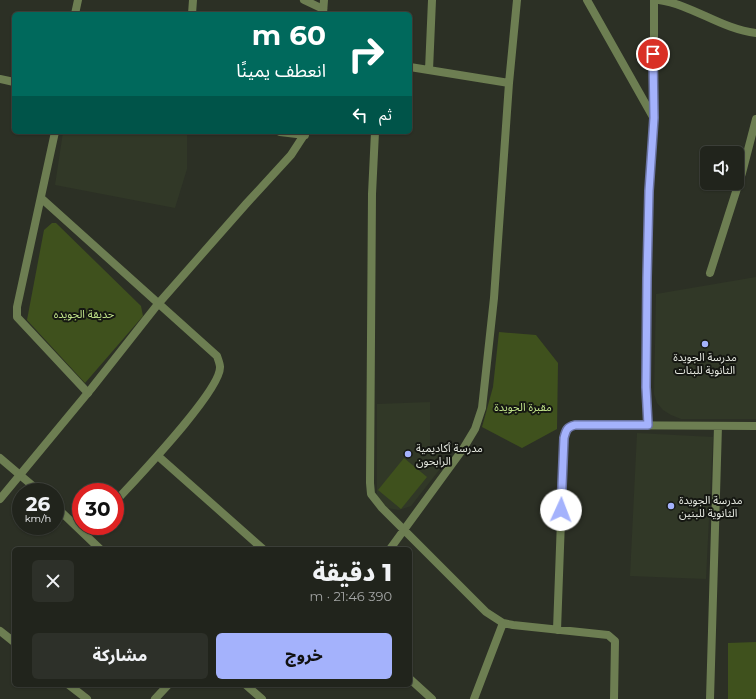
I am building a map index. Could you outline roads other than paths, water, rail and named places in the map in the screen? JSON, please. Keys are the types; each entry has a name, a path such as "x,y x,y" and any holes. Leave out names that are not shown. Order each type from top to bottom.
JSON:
{"street":[{"path":"76,12 78,0"},
{"path":"192,12 193,0"},
{"path":"304,0 323,11 324,0"},
{"path":"429,70 432,0"},
{"path":"391,547 463,449 475,430 482,408 494,298 508,83 517,0"},
{"path":"587,0 654,118"},
{"path":"648,425 646,387 647,278 649,191 654,118 654,0"},
{"path":"658,0 675,3 727,25 746,32 756,33"},
{"path":"412,67 508,83"},
{"path":"0,79 12,82"},
{"path":"710,273 742,173 756,119"},
{"path":"55,134 17,307 17,317 88,393"},
{"path":"0,498 88,393 158,304 291,155 305,134"},
{"path":"375,134 372,194 371,494 404,530 486,612 503,623 608,635 613,638 615,641 614,699"},
{"path":"41,198 217,356 220,368 217,380 210,392 158,456 124,492"},
{"path":"556,630 566,430 570,426 575,425 756,426"},
{"path":"710,699 718,426"},
{"path":"158,456 261,547"},
{"path":"0,458 30,483"},
{"path":"64,514 72,522"},
{"path":"86,535 98,547"},
{"path":"474,699 503,623"},
{"path":"0,631 12,640"},
{"path":"412,681 432,699"},
{"path":"72,687 87,699"},
{"path":"155,699 166,687"},
{"path":"248,687 262,699"}],"place":[{"name":"مدرسة الجويدة الثانوية للبنات","path":"705,344"},
{"name":"مدرسة أكاديمية الرابحون","path":"408,454"},
{"name":"مدرسة الجويدة الثانوية للبنين","path":"671,506"}],"park label":[{"name":"حديقة الجويده","path":"84,314"},
{"name":"مقبرة الجويدة","path":"523,407"}]}
